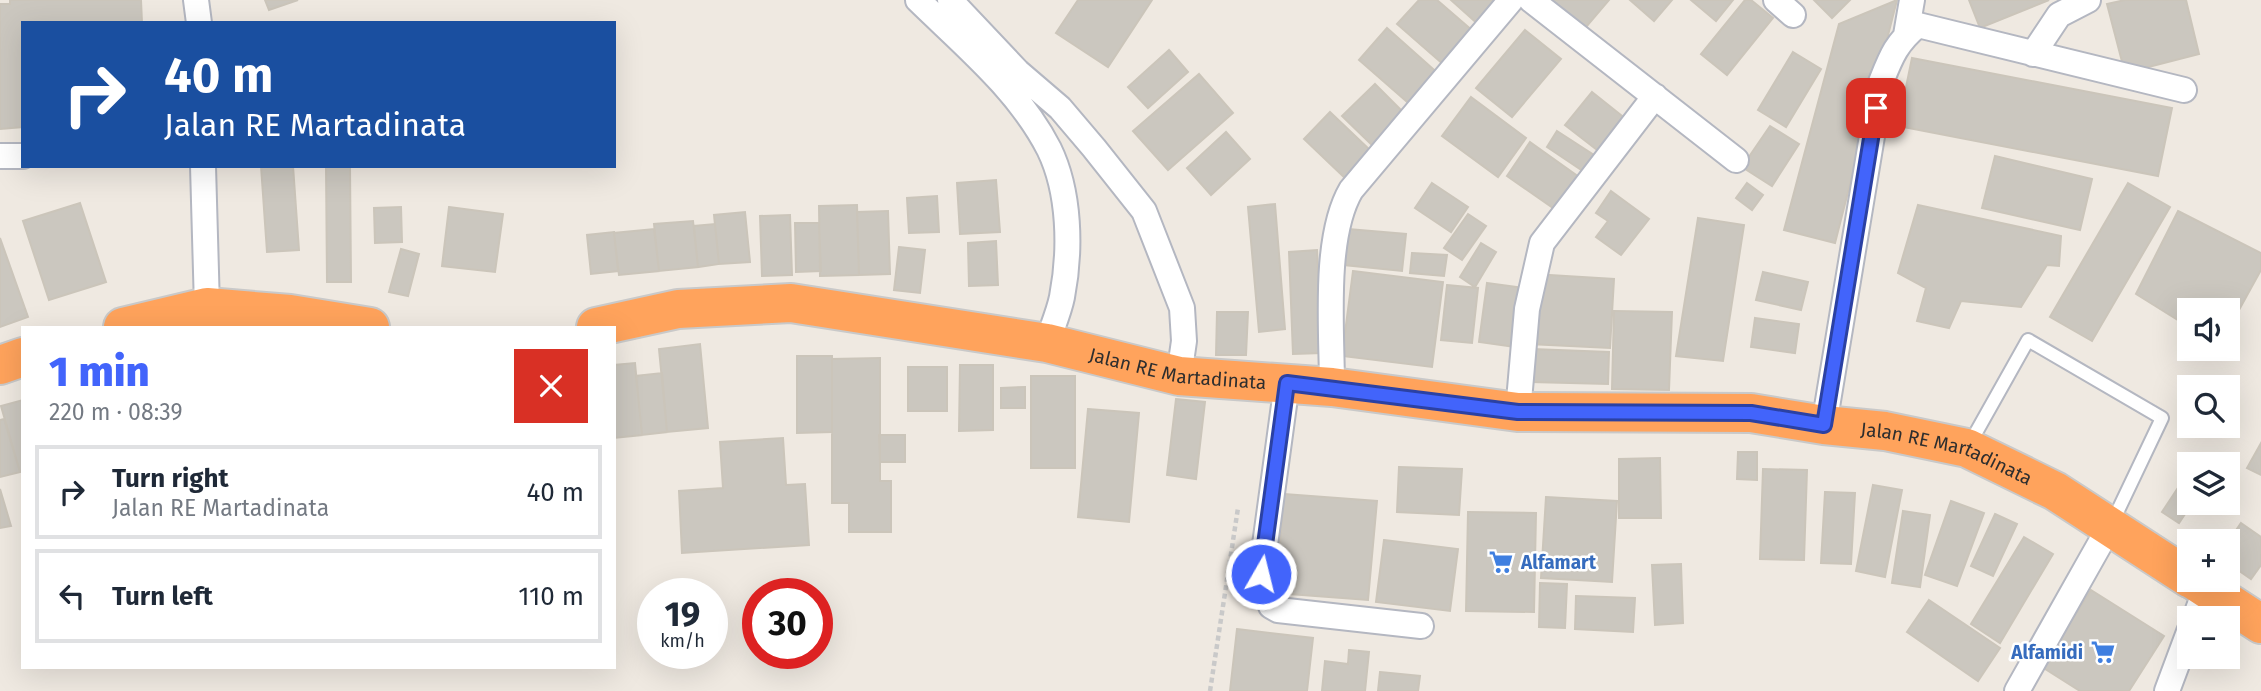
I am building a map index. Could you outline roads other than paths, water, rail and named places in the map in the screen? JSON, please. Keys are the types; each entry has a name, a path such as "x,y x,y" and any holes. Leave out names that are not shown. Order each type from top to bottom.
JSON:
{"highway":[{"name":"Jalan RE Martadinata","path":"601,326 678,309 791,303 1047,343 1178,376 1332,387 1518,412 1751,413 1824,425 1885,431 1967,448 2056,491 2110,526 2177,577"},
{"path":"127,326 207,307 290,314 364,326"},
{"path":"0,365 21,358"},
{"name":"Jalan RE Martadinata","path":"2197,592 2261,624"}],"street":[{"path":"196,0 199,21"},
{"path":"918,0 1000,80 1049,150 1064,196 1067,248 1062,298 1047,343"},
{"path":"950,0 1018,72 1059,108 1144,211 1182,308 1184,341 1178,376"},
{"path":"1332,387 1333,253 1341,206 1351,190 1511,0"},
{"path":"1531,0 1736,160"},
{"path":"1906,35 1912,0"},
{"path":"2033,54 2059,15 2088,0"},
{"path":"1824,425 1881,82 1895,47 1906,35 1918,25 2185,90"},
{"path":"1518,412 1527,309 1542,243 1655,96"},
{"path":"1034,125 1059,108"},
{"path":"0,156 21,156"},
{"path":"202,168 207,307"},
{"path":"1287,383 1261,574 1271,606 1278,610 1421,626"},
{"path":"2017,691 2110,526"},
{"path":"2167,691 2177,664"}],"lane":[{"path":"1967,448 2028,340 2162,418 2110,526"}],"place":[{"name":"Alfamart","path":"1501,562"},
{"name":"Alfamidi","path":"2103,652"}]}
